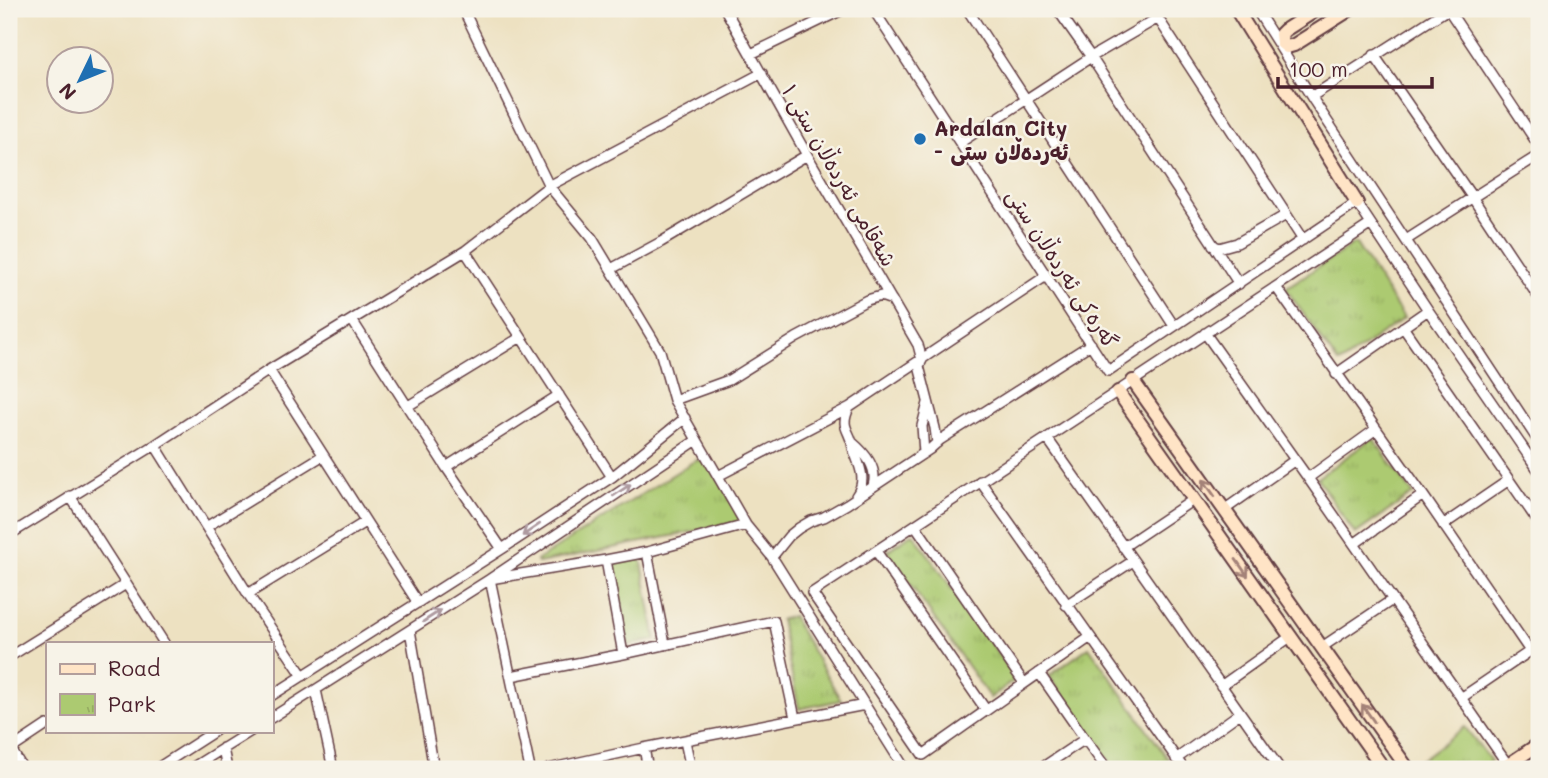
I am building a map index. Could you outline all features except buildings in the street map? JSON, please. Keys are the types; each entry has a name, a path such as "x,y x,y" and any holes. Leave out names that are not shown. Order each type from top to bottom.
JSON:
{"street":[{"path":"463,9 549,186 592,238 660,351 674,400 746,525 772,557 905,769"},
{"name":"شەقامی ئەردەڵان ستی ١","path":"725,9 918,345 922,360 919,366 937,443"},
{"path":"751,54 844,9"},
{"name":"گەرەکی ئەردەڵان ستی","path":"873,9 1108,371 1174,326"},
{"path":"967,9 1174,326 1357,202"},
{"path":"1057,9 1239,284"},
{"path":"1152,9 1303,240"},
{"path":"1236,9 1371,224 1539,471"},
{"path":"1256,9 1539,442"},
{"path":"1318,9 1285,30 1281,34 1282,43 1287,47 1294,45 1351,9"},
{"path":"1314,101 1314,95 1448,9 1539,146"},
{"path":"961,142 1091,57 1158,18"},
{"path":"1374,55 1539,298"},
{"path":"9,535 465,251 549,186 762,73"},
{"path":"611,269 807,155"},
{"path":"1406,240 1539,155"},
{"path":"1213,245 1219,248 1237,243 1286,215"},
{"path":"1089,638 923,755 812,593 1371,224"},
{"path":"465,251 611,477"},
{"path":"718,476 850,407 1046,276"},
{"path":"1276,287 1530,651"},
{"path":"674,400 729,380 796,338 867,300 881,296 892,300"},
{"path":"1336,374 1428,310"},
{"path":"352,320 502,549"},
{"path":"1403,327 1539,523"},
{"path":"1205,333 1461,698 1505,767 1539,744"},
{"path":"408,406 521,337"},
{"path":"772,557 789,536 811,521 824,517 853,500 1091,344"},
{"path":"270,370 418,603"},
{"path":"1133,381 1408,769"},
{"path":"1118,392 1384,769"},
{"path":"446,467 559,395"},
{"path":"924,453 922,425 928,401"},
{"path":"850,407 845,416 846,431 870,462 875,477 873,486"},
{"path":"273,695 611,477 685,418"},
{"path":"1308,478 1376,429"},
{"path":"1047,438 1280,769"},
{"path":"273,717 490,579 697,440"},
{"path":"853,443 863,480 862,488 853,500"},
{"path":"155,445 303,676"},
{"path":"206,527 323,456"},
{"path":"1224,510 1295,460"},
{"path":"980,481 1180,766 1240,713"},
{"path":"1443,525 1509,481"},
{"path":"1354,544 1423,495"},
{"path":"70,496 163,642"},
{"path":"1123,547 1193,499"},
{"path":"248,594 365,522"},
{"path":"490,579 647,552 746,525"},
{"path":"915,525 1024,683"},
{"path":"876,551 986,710"},
{"path":"647,552 665,644"},
{"path":"606,560 623,653"},
{"path":"1066,605 1133,561"},
{"path":"490,579 530,769"},
{"path":"9,657 47,639 126,584"},
{"path":"1322,647 1392,600"},
{"path":"510,676 774,621 795,719"},
{"path":"410,630 434,769"},
{"path":"1221,686 1290,636"},
{"path":"1461,698 1539,645"},
{"path":"346,649 356,665"},
{"path":"1039,673 1107,769"},
{"path":"316,690 333,769"},
{"path":"548,769 865,705"},
{"path":"23,769 10,747 46,726"},
{"path":"156,769 213,732"},
{"path":"190,769 249,732"},
{"path":"1040,769 1085,739"},
{"path":"685,741 691,769"},
{"path":"223,748 227,769"},
{"path":"644,748 648,769"}],"green space":[{"path":"1354,244 1404,318 1338,363 1286,289"},
{"path":"1373,438 1413,494 1355,534 1317,478"},
{"path":"696,460 708,462 745,521 538,563 539,559"},
{"path":"913,533 1016,679 990,698 887,551"},
{"path":"641,558 656,640 628,645 613,563"},
{"path":"792,616 841,700 799,709 780,620"},
{"path":"1089,647 1173,766 1168,769 1115,769 1049,676"},
{"path":"1465,727 1491,761 1480,769 1423,769 1419,761"}],"place":[{"name":"Ardalan City - ئەردەڵان ستی","path":"920,139"}]}
